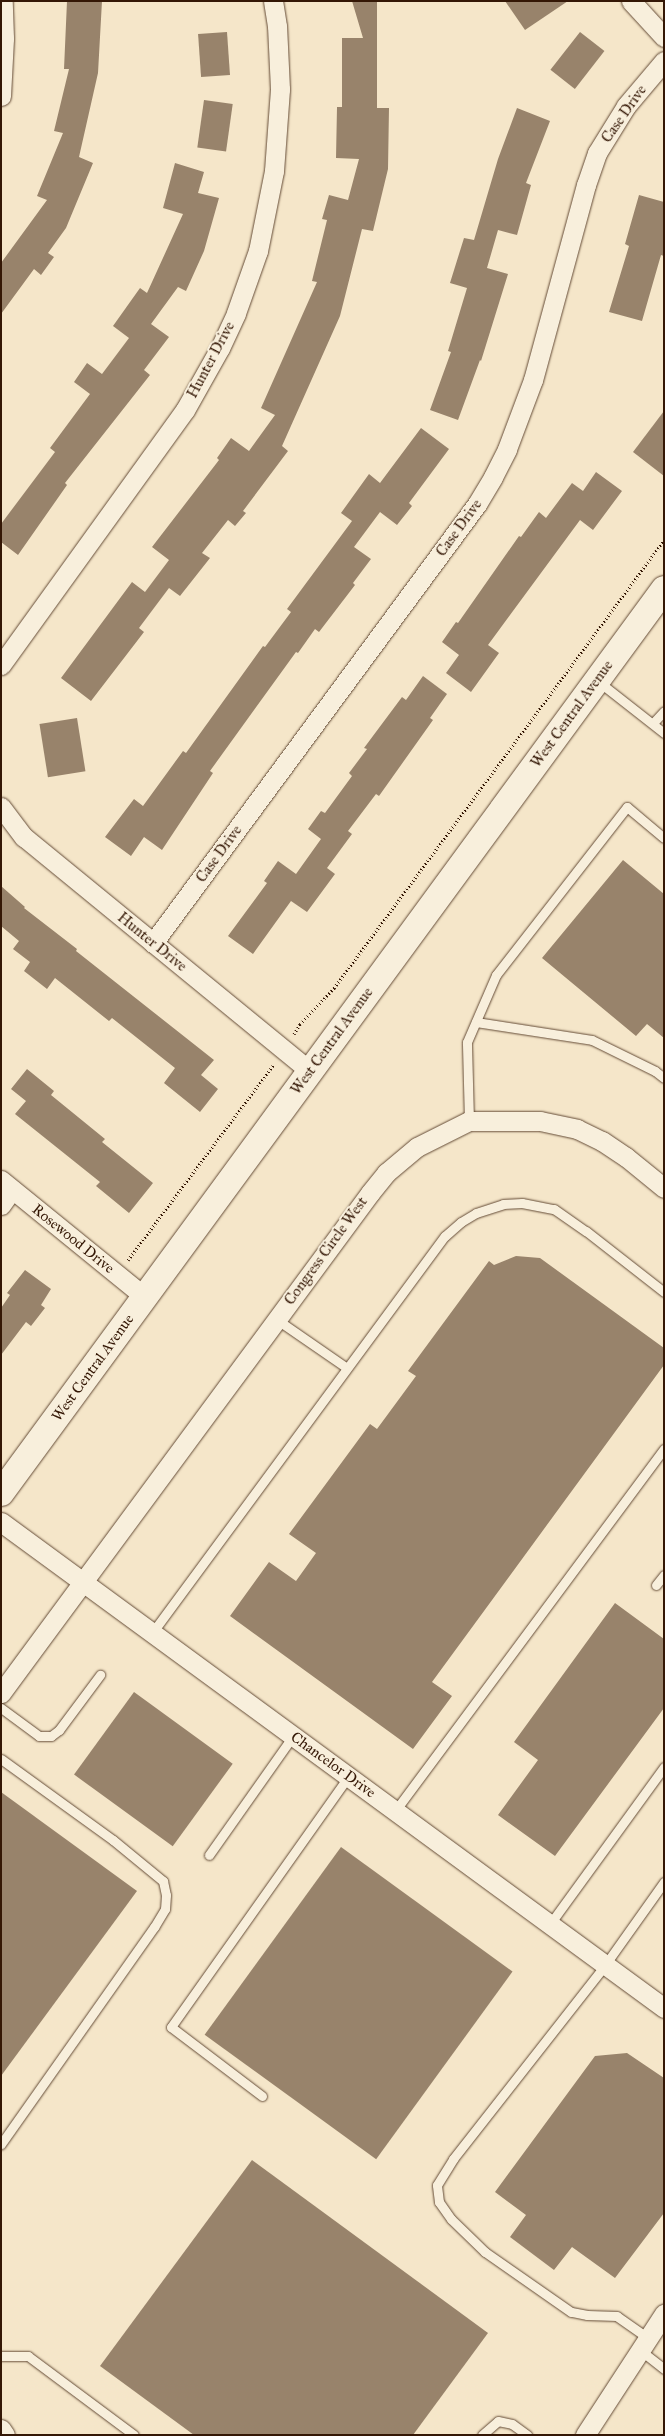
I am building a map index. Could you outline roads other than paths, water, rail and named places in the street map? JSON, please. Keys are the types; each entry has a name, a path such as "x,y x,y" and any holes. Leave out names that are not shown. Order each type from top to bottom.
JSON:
{"street":[{"path":"1,96 4,38 3,1"},
{"name":"Hunter Drive","path":"1,665 185,410 207,373 236,313 258,251 274,171 280,89 277,26 273,1"},
{"path":"631,1 664,37"},
{"name":"Case Drive","path":"153,944 477,504 493,477 507,449 532,380 586,185 597,153 626,106 664,62"},
{"name":"West Central Avenue","path":"1,1493 664,589"},
{"name":"Hunter Drive","path":"1,807 24,837 310,1071"},
{"name":"Congress Circle West","path":"1,1693 386,1172 417,1147 469,1121 540,1121 577,1130 626,1157 664,1188"},
{"path":"1,1205 7,1185"},
{"name":"Rosewood Drive","path":"7,1185 145,1297"},
{"name":"Chancelor Drive","path":"1,1522 664,2008"},
{"path":"585,2435 664,2314"},
{"path":"1,2429 5,2435"}],"lane":[{"path":"597,680 654,723 664,733"},
{"path":"654,723 664,710"},
{"path":"469,1121 467,1042 496,975 627,807 664,838"},
{"path":"476,1022 592,1040 655,1071 664,1078"},
{"path":"152,1633 445,1236 476,1212 496,1205 522,1203 554,1209 586,1231 664,1292"},
{"path":"276,1319 347,1368"},
{"path":"395,1811 664,1449"},
{"path":"656,1585 664,1575"},
{"path":"1,1708 39,1736 51,1736 59,1730 100,1675"},
{"path":"209,1855 294,1736"},
{"path":"1,1759 113,1840 164,1881 166,1895 165,1909 154,1928 1,2144"},
{"path":"550,1924 664,1767"},
{"path":"262,2096 171,2026 348,1777"},
{"path":"664,1882 605,1965 453,2159 437,2185 439,2202 452,2219 485,2252 571,2312 587,2315 617,2316 644,2344 664,2369"},
{"path":"1,2356 28,2356 134,2435"},
{"path":"482,2435 498,2421 512,2424 527,2435"}]}
